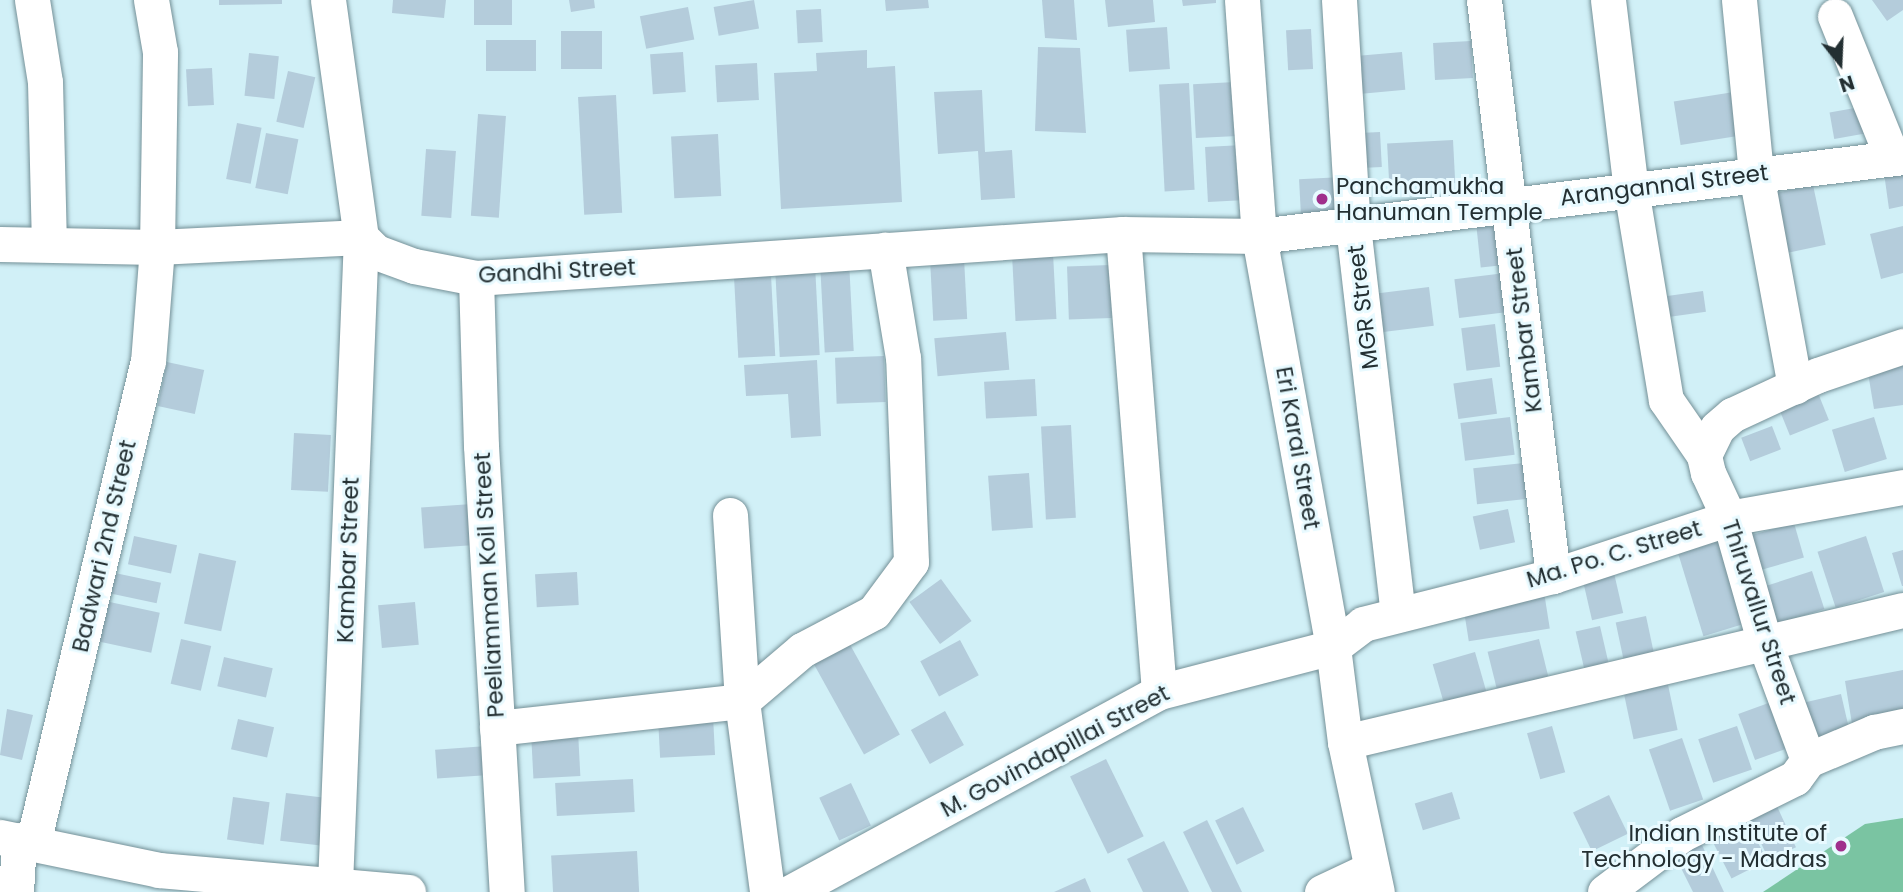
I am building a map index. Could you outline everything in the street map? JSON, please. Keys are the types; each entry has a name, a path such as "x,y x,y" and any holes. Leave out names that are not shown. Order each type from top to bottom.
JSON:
{"street":[{"path":"32,0 45,82 49,244"},
{"name":"Badwari 2nd Street","path":"16,892 17,840 148,362 157,247 160,52 151,0"},
{"name":"Kambar Street","path":"328,0 361,237 335,883"},
{"name":"Eri Karai Street","path":"1242,0 1259,236 1333,647 1345,742 1374,880"},
{"name":"MGR Street","path":"1339,0 1353,226 1398,614"},
{"name":"Kambar Street","path":"1484,0 1553,576"},
{"name":"Thiruvallur Street","path":"1608,0 1631,189 1666,400 1704,454 1729,518 1765,644 1808,760"},
{"path":"1739,0 1756,174 1795,386"},
{"path":"1835,16 1897,157"},
{"name":"Arangannal Street","path":"1259,236 1897,157"},
{"path":"1123,234 1159,692"},
{"name":"Gandhi Street","path":"361,237 376,252 414,266 476,278 1123,234 1259,236"},
{"path":"0,244 157,247 361,237"},
{"path":"497,728 742,701 803,650 874,612 911,562 902,358 886,249"},
{"name":"Peeliamman Koil Street","path":"476,278 507,892"},
{"path":"1704,454 1717,428 1732,415 1795,386 1903,346"},
{"name":"Ma. Po. C. Street","path":"1333,647 1363,624 1553,576 1729,518 1903,487"},
{"path":"730,515 742,701 766,892"},
{"path":"1345,742 1903,610"},
{"name":"M. Govindapillai Street","path":"791,892 1159,692 1333,647"},
{"path":"1605,892 1682,834 1795,778 1808,760 1874,732 1903,726"},
{"path":"17,840 159,881 335,883 408,892"},
{"path":"1322,892 1374,880"}],"green space":[{"path":"1903,818 1903,892 1763,892 1865,824"}],"building":[{"path":"219,0 282,0 282,4 219,5"},
{"path":"393,0 446,0 444,18 392,13"},
{"path":"474,0 512,0 512,25 474,25"},
{"path":"569,0 594,0 595,8 571,12"},
{"path":"754,0 759,29 719,36 714,7"},
{"path":"885,0 928,0 929,8 886,11"},
{"path":"1042,0 1074,0 1077,40 1045,38"},
{"path":"1105,0 1153,0 1155,22 1108,27"},
{"path":"1182,0 1216,0 1216,3 1183,6"},
{"path":"1872,0 1903,0 1903,10 1887,21"},
{"path":"688,7 694,39 646,49 640,16"},
{"path":"821,9 823,42 798,43 796,10"},
{"path":"1167,27 1170,69 1129,72 1126,30"},
{"path":"1311,29 1313,69 1288,70 1286,30"},
{"path":"561,31 602,31 602,69 561,69"},
{"path":"486,40 536,40 536,71 486,71"},
{"path":"1471,41 1473,78 1435,80 1433,43"},
{"path":"1038,47 1080,48 1086,133 1035,131"},
{"path":"867,50 867,68 895,66 902,202 781,209 774,73 817,71 816,53"},
{"path":"683,52 686,92 653,94 650,54"},
{"path":"1402,52 1405,90 1356,94 1353,56"},
{"path":"249,53 279,56 274,99 245,96"},
{"path":"757,63 759,100 717,102 715,65"},
{"path":"212,68 214,105 188,106 186,69"},
{"path":"288,71 315,77 304,128 276,122"},
{"path":"1235,82 1238,136 1196,138 1193,84"},
{"path":"1189,83 1195,190 1165,191 1159,85"},
{"path":"982,90 985,152 1012,150 1015,198 981,200 978,151 938,154 934,92"},
{"path":"1734,92 1741,135 1681,145 1674,102"},
{"path":"616,95 622,213 584,215 578,97"},
{"path":"1866,106 1871,133 1834,139 1830,112"},
{"path":"478,114 506,116 499,218 471,216"},
{"path":"237,123 262,128 251,184 226,179"},
{"path":"1380,132 1382,167 1361,168 1359,133"},
{"path":"266,133 298,139 288,194 255,188"},
{"path":"718,134 721,196 674,198 671,136"},
{"path":"1453,140 1455,183 1389,186 1387,143"},
{"path":"1243,145 1246,200 1208,202 1205,147"},
{"path":"426,149 456,151 451,218 421,216"},
{"path":"1903,170 1903,206 1889,209 1884,173"},
{"name":"Panchamukha Hanuman Temple","path":"1343,177 1345,217 1301,219 1299,179"},
{"path":"1813,185 1826,245 1786,253 1773,194"},
{"path":"1502,221 1507,265 1481,267 1476,224"},
{"path":"1903,226 1903,273 1881,279 1870,234"},
{"path":"1053,253 1056,319 1016,321 1012,255"},
{"path":"964,258 967,319 933,321 930,260"},
{"path":"849,261 854,351 825,352 820,263"},
{"path":"815,265 820,355 780,357 775,267"},
{"path":"1110,265 1112,318 1069,319 1067,267"},
{"path":"1505,273 1510,312 1459,318 1454,279"},
{"path":"771,275 775,356 738,358 734,277"},
{"path":"1429,287 1434,326 1373,333 1368,294"},
{"path":"1703,291 1706,312 1670,317 1667,296"},
{"path":"1495,324 1500,367 1466,371 1461,328"},
{"path":"1006,332 1009,370 938,376 934,338"},
{"path":"884,356 886,402 837,404 835,358"},
{"path":"817,360 821,436 791,438 788,394 746,396 744,365"},
{"path":"1903,361 1903,405 1874,409 1867,367"},
{"path":"167,362 204,370 195,414 158,406"},
{"path":"1492,378 1497,414 1458,419 1453,383"},
{"path":"1035,379 1037,416 986,419 984,382"},
{"path":"1818,393 1829,420 1790,436 1779,409"},
{"path":"1510,417 1515,455 1465,461 1460,423"},
{"path":"1874,417 1887,459 1845,472 1832,430"},
{"path":"1071,425 1076,518 1046,519 1041,427"},
{"path":"1772,426 1781,449 1750,461 1741,438"},
{"path":"294,433 331,435 328,492 291,490"},
{"path":"1524,463 1528,499 1477,504 1473,468"},
{"path":"1029,473 1033,528 992,531 988,476"},
{"path":"472,504 475,545 424,548 421,508"},
{"path":"1508,509 1515,542 1480,550 1473,516"},
{"path":"1794,523 1804,558 1754,572 1744,537"},
{"path":"134,536 177,545 171,574 128,564"},
{"path":"1866,536 1884,592 1836,608 1817,552"},
{"path":"1717,537 1744,624 1703,636 1677,549"},
{"path":"1903,550 1903,586 1902,586 1892,553"},
{"path":"199,553 236,561 221,631 184,623"},
{"path":"1812,571 1824,609 1770,627 1758,589"},
{"path":"577,572 579,605 537,607 535,574"},
{"path":"115,573 161,583 157,603 111,594"},
{"path":"1614,573 1623,613 1592,620 1583,580"},
{"path":"941,579 972,621 940,644 909,602"},
{"path":"1544,592 1550,629 1469,641 1463,605"},
{"path":"105,601 160,613 151,653 96,641"},
{"path":"415,602 419,645 382,648 378,605"},
{"path":"1646,616 1655,657 1624,664 1616,622"},
{"path":"1600,626 1609,665 1585,671 1576,632"},
{"path":"181,639 211,646 201,691 171,684"},
{"path":"1539,639 1550,684 1499,696 1488,652"},
{"path":"960,640 979,675 939,696 920,661"},
{"path":"848,641 900,735 864,754 812,661"},
{"path":"1475,652 1487,695 1445,707 1433,664"},
{"path":"224,657 273,668 266,697 217,686"},
{"path":"1903,670 1903,715 1852,724 1845,681"},
{"path":"1667,680 1678,730 1634,739 1623,689"},
{"path":"1841,694 1851,737 1809,747 1799,704"},
{"path":"1774,701 1791,747 1755,760 1738,714"},
{"path":"7,709 33,715 22,760 0,755"},
{"path":"945,711 964,745 930,764 911,730"},
{"path":"713,716 715,755 660,758 658,719"},
{"path":"238,719 274,727 267,758 231,749"},
{"path":"1552,726 1565,772 1540,779 1527,733"},
{"path":"1737,726 1752,769 1713,783 1698,739"},
{"path":"578,731 580,776 533,778 531,733"},
{"path":"1682,738 1703,799 1670,811 1649,749"},
{"path":"487,746 489,775 437,779 435,750"},
{"path":"1106,759 1144,836 1108,854 1070,777"},
{"path":"633,779 635,812 557,816 555,783"},
{"path":"851,783 871,826 839,840 819,798"},
{"path":"1452,792 1460,819 1423,830 1415,803"},
{"path":"286,793 333,799 327,846 280,841"},
{"path":"1609,795 1628,834 1592,851 1573,813"},
{"path":"233,797 270,802 264,845 227,840"},
{"path":"1774,800 1796,847 1769,860 1747,813"},
{"path":"1243,807 1264,851 1237,865 1215,821"},
{"path":"1744,815 1767,860 1732,879 1708,833"},
{"path":"1207,820 1242,892 1212,892 1183,832"},
{"path":"1164,841 1189,892 1143,892 1127,859"},
{"path":"1701,843 1724,892 1693,892 1675,856"},
{"path":"637,851 639,892 553,892 551,856"},
{"path":"1085,878 1091,892 1054,892"}],"place":[{"name":"Panchamukha Hanuman Temple","path":"1322,199"},
{"name":"Indian Institute of Technology - Madras","path":"1841,846"}]}
